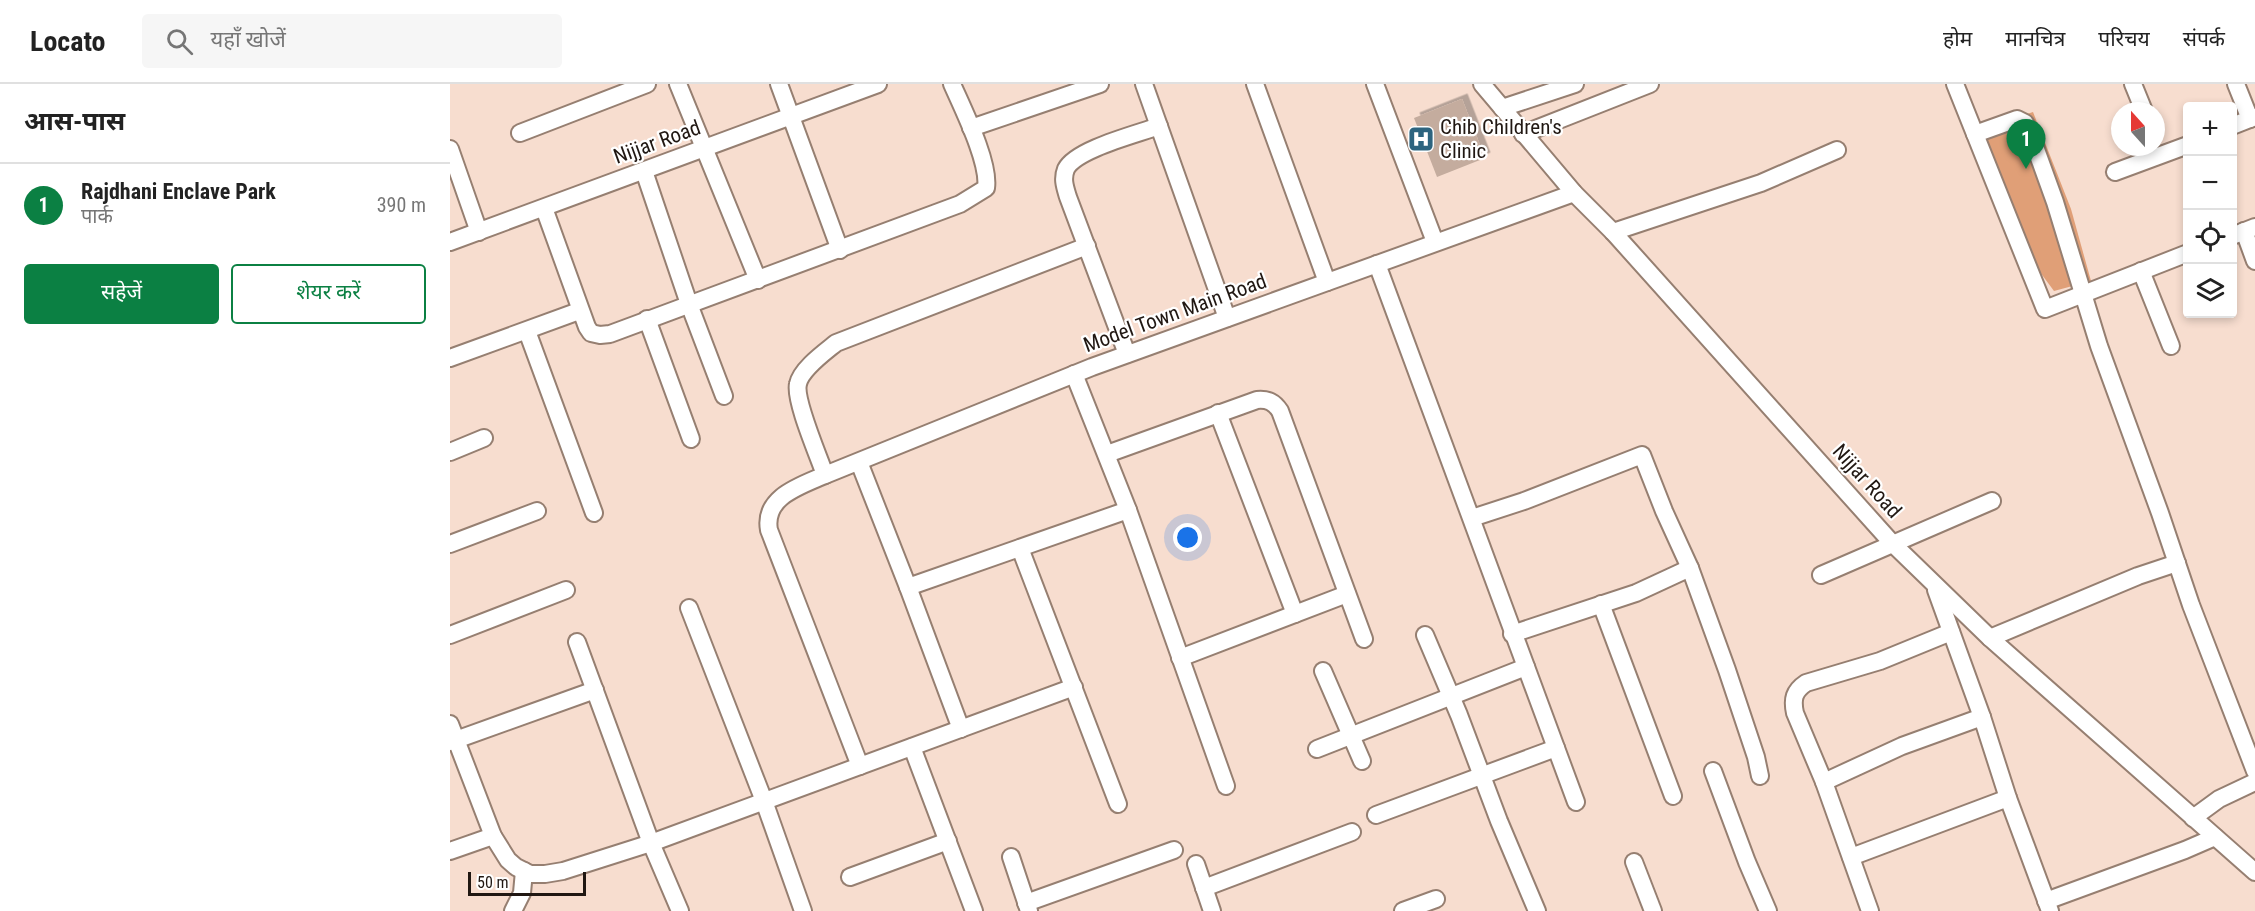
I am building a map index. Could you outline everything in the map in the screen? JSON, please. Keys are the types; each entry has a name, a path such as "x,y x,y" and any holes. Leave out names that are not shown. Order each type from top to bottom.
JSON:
{"street":[{"path":"520,133 647,84"},
{"path":"678,84 759,280"},
{"path":"779,84 840,250"},
{"name":"Nijjar Road","path":"450,242 878,84"},
{"path":"543,208 579,310 591,333 610,334 960,204 986,188 988,178 971,128 952,84"},
{"path":"971,128 1100,84"},
{"path":"1144,84 1227,318"},
{"path":"1255,84 1327,282"},
{"path":"1376,84 1435,242"},
{"name":"Nijjar Road","path":"1482,84 1574,193 1613,232 1892,543 1990,638 2255,872"},
{"path":"1502,108 1575,84"},
{"path":"1523,134 1650,84"},
{"path":"1955,84 2045,309 2183,255"},
{"path":"2133,84 2140,102"},
{"path":"2236,84 2252,118 2237,124"},
{"path":"1975,134 2011,120 2017,119 2025,123 2055,202 2098,346 2191,605 2255,771"},
{"path":"1127,354 1064,180 1067,166 1085,153 1159,126"},
{"path":"2165,149 2183,146"},
{"path":"450,149 479,232"},
{"path":"1613,232 1761,183 1837,150"},
{"path":"2115,172 2146,156"},
{"path":"644,171 689,304 724,396"},
{"name":"Model Town Main Road","path":"860,766 769,530 767,521 771,508 777,500 795,488 825,475 1074,374 1574,193"},
{"path":"2244,231 2255,261"},
{"path":"825,475 799,400 798,384 810,365 819,357 836,343 1087,246"},
{"path":"1377,264 1576,802"},
{"path":"2141,271 2171,346"},
{"path":"450,358 579,310"},
{"path":"647,320 691,439"},
{"path":"527,331 594,513"},
{"path":"1074,374 1128,510 1226,786"},
{"path":"1107,454 1257,400 1265,400 1276,405 1364,639"},
{"path":"1218,413 1295,614"},
{"path":"450,452 484,438"},
{"path":"1472,518 1524,501 1642,455 1689,568 1742,713 1760,776"},
{"path":"859,462 961,729"},
{"path":"1821,574 1992,501"},
{"path":"908,586 1128,510"},
{"path":"450,544 537,511"},
{"path":"1020,549 1118,804"},
{"path":"1990,638 2138,576 2177,563"},
{"path":"1512,634 1636,593 1689,568"},
{"path":"1935,585 2008,798 2048,906 2215,837"},
{"path":"450,635 566,590"},
{"path":"1180,658 1347,594"},
{"path":"1601,604 1673,796"},
{"path":"689,608 764,801 803,911"},
{"path":"1870,911 1824,782 1795,713 1793,704 1797,689 1806,683 1880,661 1951,632"},
{"path":"1425,635 1482,775 1498,821 1537,911"},
{"path":"577,642 651,843 680,911"},
{"path":"1317,749 1526,667"},
{"path":"1323,670 1362,761"},
{"path":"595,690 452,736 493,836 508,860 530,874 563,870 651,843 1074,687"},
{"path":"1824,782 1902,746 1982,717"},
{"path":"912,747 974,911"},
{"path":"1376,815 1556,748"},
{"path":"1713,771 1768,911"},
{"path":"2193,818 2212,803 2255,782"},
{"path":"1851,857 2008,798"},
{"path":"1204,888 1353,832"},
{"path":"450,850 493,836"},
{"path":"850,877 948,841"},
{"path":"1011,857 1028,907 1174,850"},
{"path":"1634,862 1653,911"},
{"path":"1196,864 1212,911"},
{"path":"513,911 522,893 524,871"},
{"path":"1403,911 1436,899"}],"shaded area":[{"path":"2033,112 2071,209 2091,281 2054,291 2034,264 1982,129"}],"building":[{"path":"1462,99 1485,158 1437,177 1414,118"}],"place":[{"name":"Chib Children's Clinic","path":"1421,139"},
{"name":"Rajdhani Enclave Park","path":"2026,169"}]}
